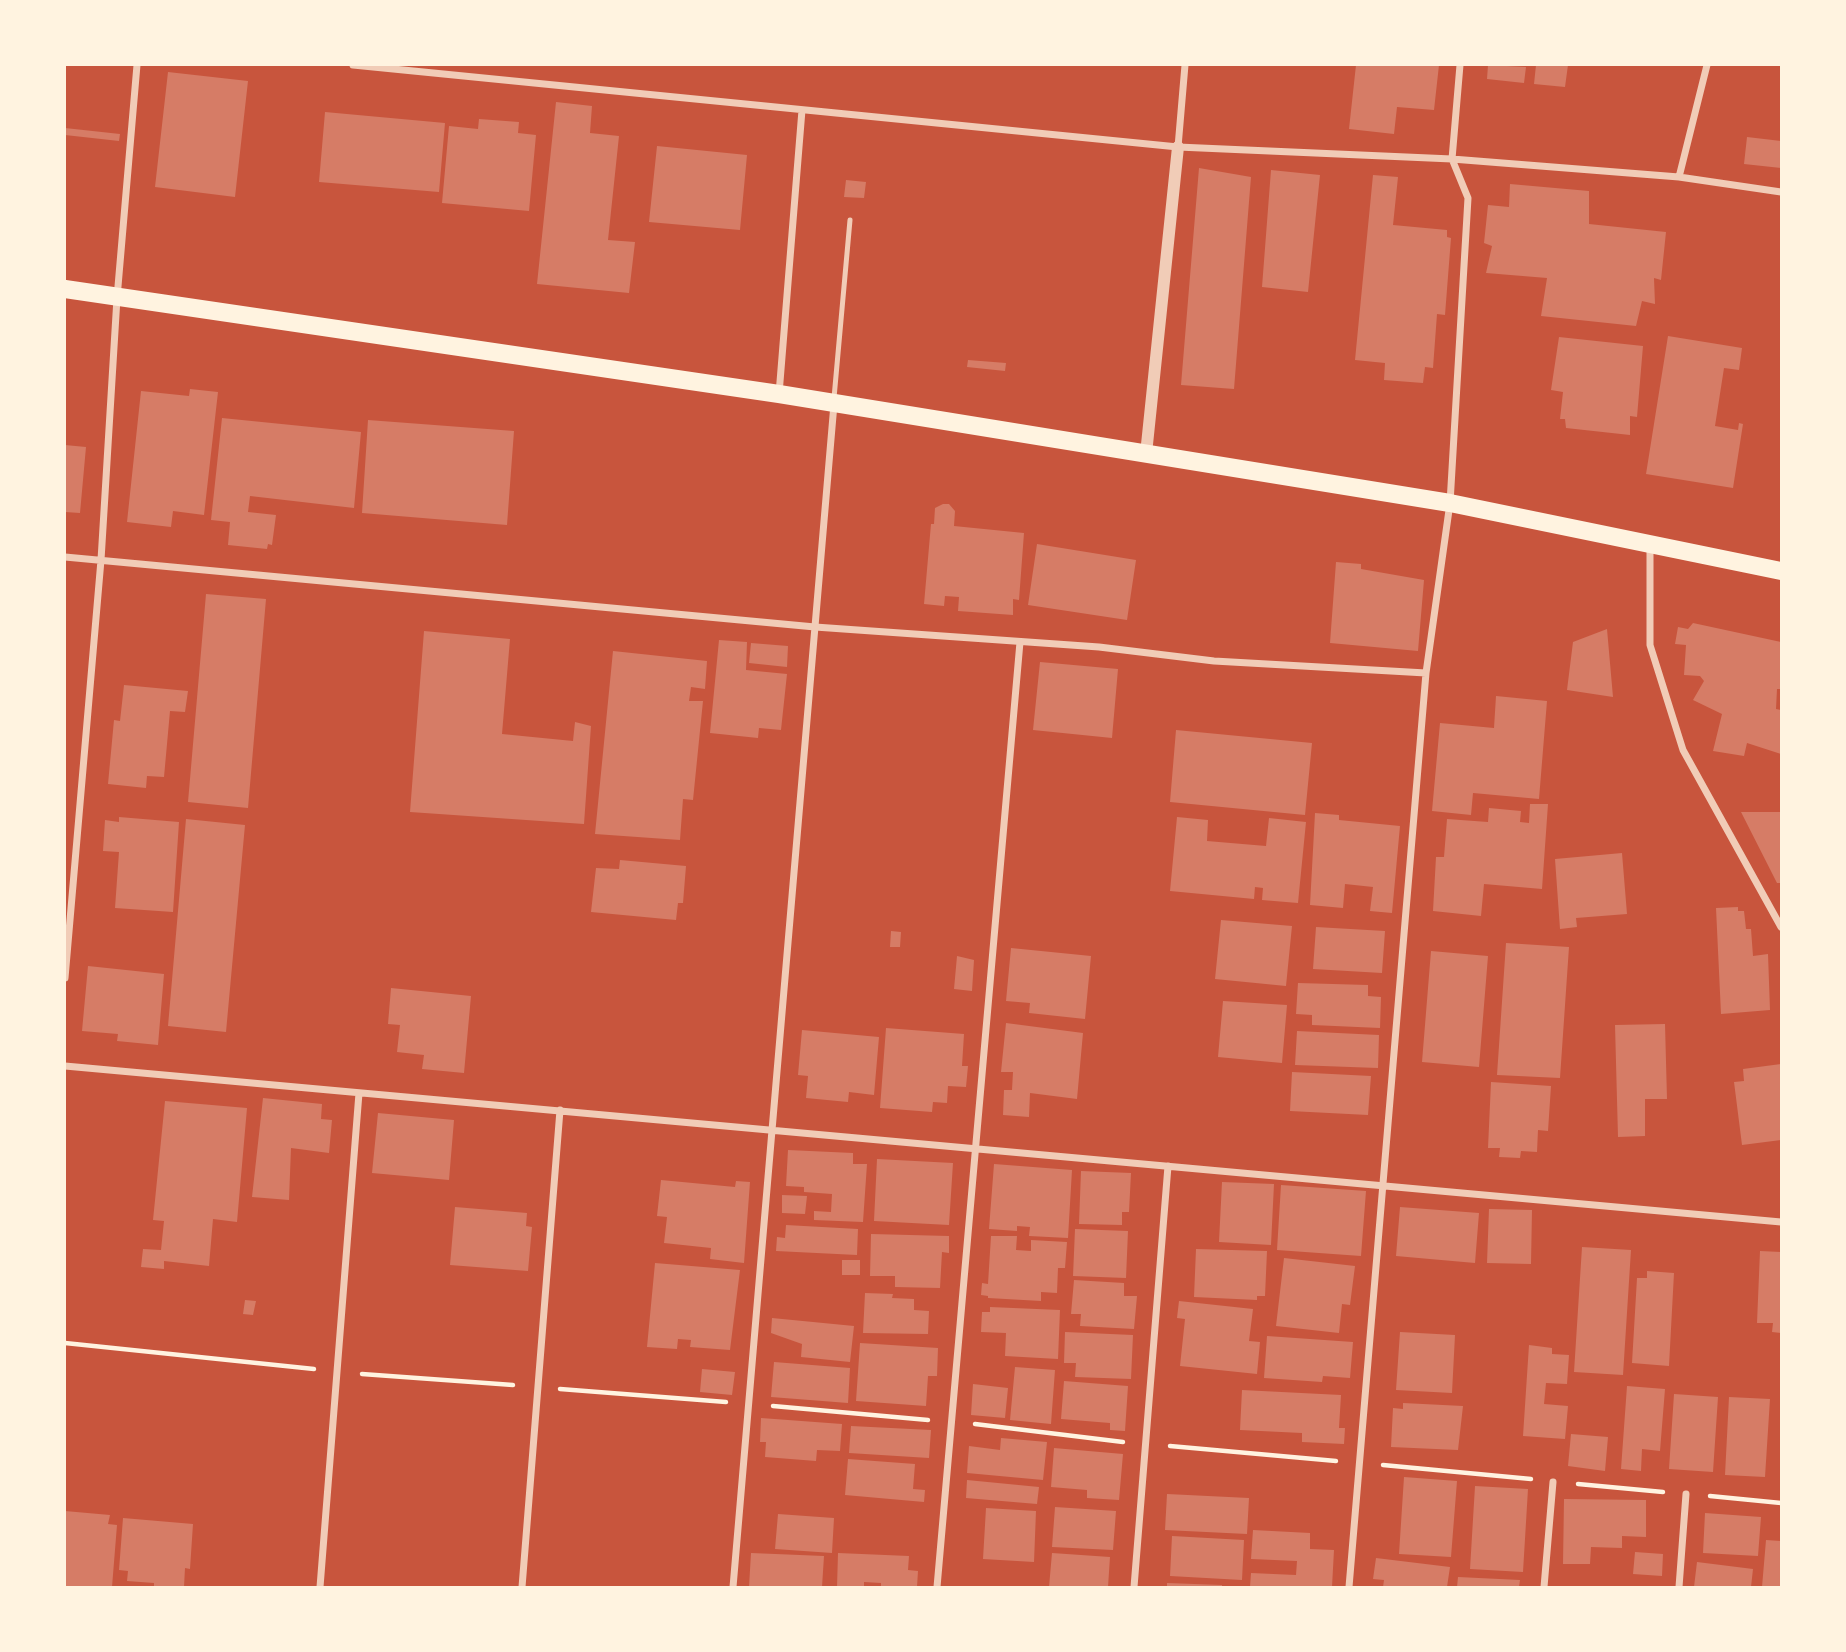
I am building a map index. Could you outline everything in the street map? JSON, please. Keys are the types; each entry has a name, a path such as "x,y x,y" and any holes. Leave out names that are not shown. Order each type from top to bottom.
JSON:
{"main road":[{"path":"65,289 779,394 1450,503 1781,571"}],"street":[{"path":"65,978 101,560 117,298 137,65"},
{"path":"353,65 1178,147 1452,159 1679,177 1781,192"},
{"path":"1146,454 1185,65"},
{"path":"1349,1587 1426,673 1450,503 1468,198 1452,159 1460,65"},
{"path":"1679,177 1707,65"},
{"path":"779,394 802,110"},
{"path":"733,1587 834,403"},
{"path":"1650,546 1650,645 1683,750 1781,927"},
{"path":"65,557 815,627 1020,642 1214,661 1426,673"},
{"path":"937,1587 1020,642"},
{"path":"65,1066 1781,1222"},
{"path":"320,1587 359,1093"},
{"path":"522,1587 560,1111"},
{"path":"1134,1587 1168,1167"},
{"path":"1544,1587 1553,1482"},
{"path":"1679,1587 1686,1494"}],"lane":[{"path":"834,403 849,220"}],"building":[{"path":"1356,65 1439,65 1434,110 1397,107 1394,134 1349,129"},
{"path":"1488,65 1526,67 1524,83 1487,79"},
{"path":"1536,65 1568,65 1565,87 1534,84"},
{"path":"168,72 248,81 235,197 155,187"},
{"path":"556,102 592,106 590,133 619,136 608,240 635,242 629,293 537,284"},
{"path":"325,112 445,123 439,192 319,182"},
{"path":"479,119 519,122 518,133 536,135 529,211 442,203 449,126 478,129"},
{"path":"65,128 120,134 119,141 65,135"},
{"path":"1747,137 1781,141 1781,168 1744,164"},
{"path":"657,146 747,155 740,230 649,222"},
{"path":"1199,168 1251,177 1234,389 1181,385"},
{"path":"1271,170 1320,175 1308,292 1262,287"},
{"path":"1373,175 1398,177 1393,225 1447,230 1447,237 1451,238 1445,315 1437,314 1433,368 1425,367 1423,383 1384,380 1385,363 1355,360"},
{"path":"846,180 866,182 864,198 844,197"},
{"path":"1510,184 1589,191 1589,224 1666,232 1661,280 1654,278 1655,304 1642,301 1636,326 1541,316 1547,278 1486,273 1492,246 1484,243 1488,205 1509,207"},
{"path":"1668,336 1742,348 1739,370 1724,368 1715,426 1738,430 1739,423 1743,424 1733,488 1646,474"},
{"path":"1559,337 1643,346 1637,417 1630,416 1630,435 1566,428 1565,419 1560,419 1563,392 1551,390"},
{"path":"968,360 1006,363 1005,371 967,367"},
{"path":"190,389 218,392 204,515 173,511 171,527 127,522 141,391 189,396"},
{"path":"222,418 361,432 354,508 250,496 248,512 276,515 272,545 268,544 267,549 228,545 230,522 211,520"},
{"path":"368,420 514,431 507,525 362,513"},
{"path":"65,445 86,447 80,513 65,512"},
{"path":"949,504 955,511 954,526 1024,533 1019,600 1013,599 1013,615 958,611 959,597 945,596 944,606 924,604 931,524 934,524 935,508"},
{"path":"1037,544 1136,560 1127,620 1028,605"},
{"path":"1336,562 1361,564 1361,569 1424,580 1418,651 1330,643"},
{"path":"206,594 266,599 248,808 188,802"},
{"path":"1693,623 1781,642 1781,689 1777,689 1776,709 1781,710 1781,754 1747,743 1744,756 1713,751 1722,714 1693,700 1704,681 1700,676 1684,675 1686,645 1675,644 1678,627 1688,629"},
{"path":"1607,629 1613,697 1567,690 1573,642"},
{"path":"424,631 510,639 502,734 573,741 575,722 591,726 584,824 410,812"},
{"path":"719,640 747,642 746,670 787,674 781,730 759,728 758,738 710,733"},
{"path":"751,643 788,646 787,667 749,663"},
{"path":"613,651 707,661 705,689 691,687 689,701 703,701 693,800 683,799 680,840 595,834"},
{"path":"1040,662 1118,669 1112,738 1033,730"},
{"path":"124,685 188,691 185,712 170,711 164,777 147,776 146,788 108,784 114,720 120,721"},
{"path":"1496,696 1547,701 1539,799 1473,793 1471,815 1432,811 1440,723 1494,728"},
{"path":"1176,730 1312,743 1305,815 1170,802"},
{"path":"1530,804 1548,804 1542,889 1484,884 1481,916 1433,911 1436,857 1444,857 1447,819 1488,822 1489,808 1521,811 1520,822 1529,823"},
{"path":"1741,812 1781,812 1781,883 1777,883"},
{"path":"1315,813 1339,815 1339,820 1400,826 1392,913 1370,911 1373,887 1345,884 1343,908 1310,905"},
{"path":"119,817 179,822 173,912 115,908 119,852 103,851 105,820 119,822"},
{"path":"1177,817 1208,820 1207,841 1266,846 1269,818 1306,822 1298,903 1262,900 1263,888 1255,887 1254,899 1170,891"},
{"path":"186,819 245,825 226,1032 168,1026"},
{"path":"1622,853 1627,914 1576,918 1577,927 1560,929 1555,859"},
{"path":"620,860 686,866 683,903 678,903 676,920 591,912 596,868 619,869"},
{"path":"1738,907 1738,911 1744,911 1746,929 1751,929 1753,956 1768,954 1770,1010 1721,1014 1716,908"},
{"path":"1221,920 1292,926 1286,986 1215,979"},
{"path":"1316,927 1385,931 1382,973 1313,969"},
{"path":"891,931 901,932 900,947 890,947"},
{"path":"1506,943 1569,947 1560,1078 1497,1075"},
{"path":"1011,948 1091,956 1085,1019 1029,1013 1030,1003 1006,1001"},
{"path":"1431,951 1488,956 1479,1067 1422,1062"},
{"path":"957,956 974,960 972,991 954,989"},
{"path":"88,966 164,974 158,1045 117,1041 118,1034 82,1031"},
{"path":"1298,983 1368,985 1368,996 1381,997 1380,1028 1312,1025 1312,1015 1296,1014"},
{"path":"391,988 471,996 464,1073 422,1069 424,1055 397,1052 400,1025 388,1024"},
{"path":"1223,1001 1287,1005 1282,1063 1218,1057"},
{"path":"1006,1023 1083,1033 1077,1099 1030,1093 1029,1117 1003,1115 1004,1090 1012,1090 1013,1072 1001,1072"},
{"path":"1665,1024 1667,1099 1645,1099 1645,1136 1618,1137 1615,1025"},
{"path":"886,1028 964,1034 962,1066 968,1066 966,1087 948,1086 947,1103 933,1102 932,1112 880,1108"},
{"path":"802,1030 879,1037 874,1095 849,1092 848,1102 806,1098 808,1076 798,1075"},
{"path":"1297,1031 1379,1035 1378,1068 1295,1065"},
{"path":"1781,1064 1781,1140 1742,1145 1734,1082 1744,1081 1743,1069"},
{"path":"1292,1072 1371,1076 1368,1115 1290,1111"},
{"path":"1491,1082 1551,1086 1548,1131 1538,1130 1537,1152 1521,1151 1520,1158 1499,1157 1500,1148 1488,1148"},
{"path":"263,1098 322,1104 321,1119 332,1120 329,1153 291,1148 289,1200 252,1197"},
{"path":"165,1101 247,1108 237,1222 213,1219 209,1266 164,1261 164,1269 141,1267 143,1249 161,1250 164,1221 153,1220"},
{"path":"378,1113 454,1120 449,1180 372,1173"},
{"path":"788,1150 853,1153 853,1164 867,1164 863,1222 814,1220 814,1211 831,1212 832,1194 804,1192 804,1187 786,1186"},
{"path":"877,1159 953,1163 949,1225 874,1221"},
{"path":"994,1164 1072,1170 1068,1238 1029,1236 1030,1227 1017,1226 1017,1231 989,1229"},
{"path":"1081,1171 1131,1173 1129,1212 1122,1212 1122,1225 1079,1224"},
{"path":"661,1180 735,1187 736,1181 750,1182 744,1263 710,1259 711,1248 664,1243 667,1217 657,1216"},
{"path":"1222,1182 1274,1184 1271,1245 1219,1242"},
{"path":"1281,1185 1366,1191 1361,1256 1277,1250"},
{"path":"782,1195 807,1196 805,1214 782,1213"},
{"path":"455,1207 527,1213 526,1226 532,1227 528,1271 450,1265"},
{"path":"1400,1207 1479,1213 1475,1263 1396,1256"},
{"path":"1489,1209 1532,1210 1531,1264 1487,1263"},
{"path":"786,1225 858,1229 857,1255 776,1251 777,1237 785,1238"},
{"path":"1075,1229 1128,1231 1126,1278 1073,1276"},
{"path":"871,1234 949,1236 949,1253 942,1252 940,1288 895,1287 895,1276 870,1276"},
{"path":"991,1236 1017,1236 1016,1250 1031,1251 1031,1240 1067,1242 1065,1268 1058,1268 1057,1293 1041,1292 1041,1301 988,1298 981,1295 982,1283 988,1284"},
{"path":"1582,1247 1631,1250 1623,1375 1574,1372"},
{"path":"1196,1249 1267,1251 1265,1296 1257,1296 1257,1300 1194,1297"},
{"path":"1760,1251 1781,1252 1781,1333 1772,1332 1773,1323 1757,1323"},
{"path":"1284,1258 1355,1266 1350,1305 1342,1304 1339,1333 1276,1326"},
{"path":"842,1260 860,1260 860,1275 842,1275"},
{"path":"655,1263 740,1270 730,1350 690,1347 691,1340 678,1339 677,1349 647,1347"},
{"path":"1647,1271 1674,1273 1669,1366 1632,1363 1637,1278 1647,1278"},
{"path":"1074,1280 1124,1283 1124,1296 1137,1296 1134,1329 1080,1326 1081,1314 1071,1314"},
{"path":"865,1293 893,1294 892,1298 914,1299 914,1310 929,1311 928,1334 863,1333"},
{"path":"245,1300 256,1301 253,1315 243,1314"},
{"path":"1179,1301 1253,1309 1249,1341 1260,1342 1257,1374 1180,1366 1185,1319 1177,1318"},
{"path":"990,1307 1060,1310 1058,1359 1005,1356 1006,1333 981,1332 982,1312 990,1312"},
{"path":"772,1318 854,1326 850,1362 801,1357 802,1344 771,1333"},
{"path":"1065,1332 1133,1335 1131,1379 1075,1377 1076,1363 1064,1363"},
{"path":"1400,1332 1455,1335 1452,1393 1396,1390"},
{"path":"1267,1336 1353,1342 1350,1378 1323,1376 1322,1382 1264,1378"},
{"path":"860,1343 938,1348 937,1376 928,1376 926,1406 856,1401"},
{"path":"1529,1345 1552,1348 1552,1354 1569,1355 1567,1384 1546,1383 1544,1404 1568,1406 1565,1439 1523,1436"},
{"path":"774,1362 850,1368 848,1403 771,1397"},
{"path":"1015,1367 1055,1370 1051,1424 1010,1420"},
{"path":"702,1369 735,1372 732,1395 700,1392"},
{"path":"1064,1381 1128,1386 1125,1431 1110,1430 1110,1423 1061,1419"},
{"path":"973,1384 1008,1388 1005,1418 971,1415"},
{"path":"1627,1386 1665,1389 1660,1451 1642,1449 1641,1471 1621,1469"},
{"path":"1242,1390 1341,1395 1339,1428 1345,1428 1344,1444 1302,1442 1302,1433 1240,1430"},
{"path":"1674,1394 1718,1397 1713,1472 1669,1469"},
{"path":"1729,1397 1770,1399 1765,1477 1725,1475"},
{"path":"1403,1403 1463,1406 1458,1450 1391,1447 1393,1408 1403,1409"},
{"path":"761,1418 842,1424 840,1451 817,1450 816,1461 765,1457 766,1442 760,1442"},
{"path":"851,1426 931,1430 929,1458 849,1453"},
{"path":"1571,1434 1608,1437 1605,1471 1568,1466"},
{"path":"1001,1438 1047,1442 1043,1480 967,1473 969,1446 1000,1450"},
{"path":"1054,1448 1123,1454 1119,1500 1087,1498 1087,1490 1051,1487"},
{"path":"848,1459 915,1464 913,1489 925,1490 924,1502 845,1495"},
{"path":"1404,1477 1457,1481 1451,1557 1399,1554"},
{"path":"967,1480 1039,1487 1037,1504 966,1498"},
{"path":"1475,1486 1528,1489 1523,1572 1470,1569"},
{"path":"1167,1494 1249,1498 1247,1534 1165,1530"},
{"path":"1564,1499 1646,1500 1646,1537 1622,1536 1622,1548 1591,1547 1590,1564 1563,1564"},
{"path":"1055,1507 1116,1511 1113,1550 1052,1547"},
{"path":"986,1508 1036,1511 1034,1562 983,1559"},
{"path":"65,1511 110,1515 108,1524 117,1525 112,1587 65,1587"},
{"path":"1705,1513 1761,1517 1758,1556 1703,1553"},
{"path":"778,1514 834,1518 832,1553 775,1549"},
{"path":"123,1518 193,1524 190,1569 185,1568 184,1587 154,1587 154,1583 127,1581 128,1571 119,1570"},
{"path":"1253,1530 1310,1533 1310,1549 1334,1550 1332,1587 1250,1587 1251,1573 1296,1575 1297,1561 1251,1559"},
{"path":"1172,1536 1244,1540 1242,1580 1170,1576"},
{"path":"1766,1540 1781,1541 1781,1587 1762,1587"},
{"path":"1635,1552 1663,1554 1662,1576 1633,1574"},
{"path":"751,1553 824,1556 822,1587 749,1587"},
{"path":"838,1553 909,1556 908,1570 918,1571 917,1587 881,1587 881,1583 864,1582 864,1587 837,1587"},
{"path":"1052,1553 1110,1557 1108,1587 1049,1587"},
{"path":"1376,1558 1450,1567 1447,1587 1383,1587 1384,1580 1373,1579"},
{"path":"1697,1562 1753,1569 1751,1587 1694,1587"},
{"path":"1458,1577 1520,1580 1519,1587 1457,1587"},
{"path":"1167,1583 1222,1585 1222,1587 1167,1587"}]}
